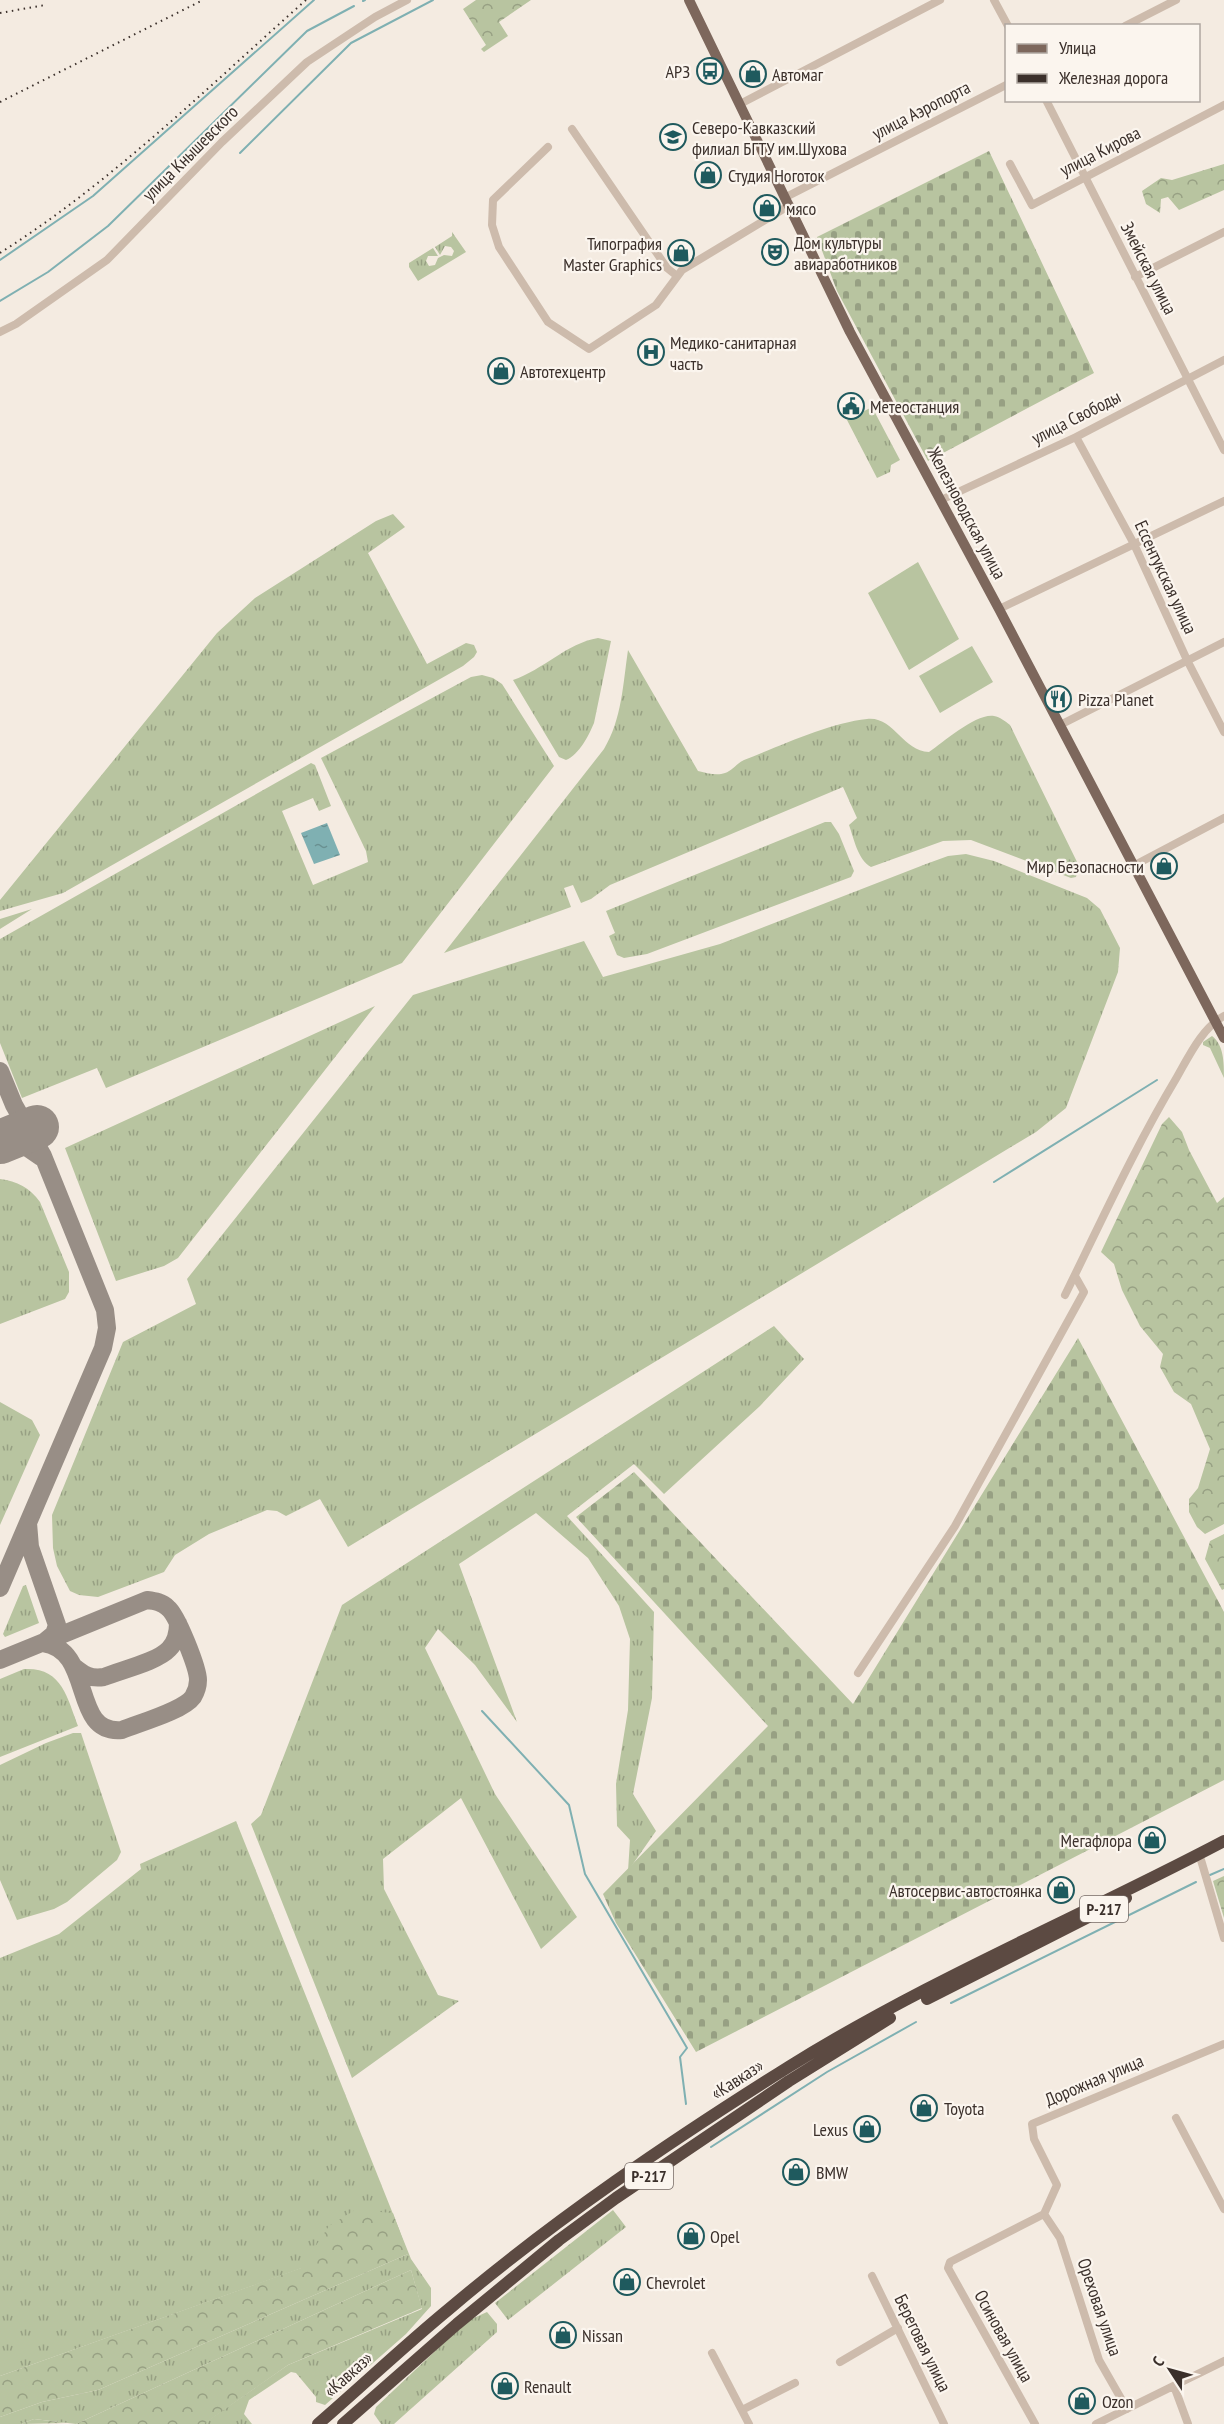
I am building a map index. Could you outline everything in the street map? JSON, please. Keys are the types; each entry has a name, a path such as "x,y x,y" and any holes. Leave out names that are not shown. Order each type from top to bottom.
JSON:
{"highway":[{"name":"«Кавказ»","path":"318,2424 449,2308 508,2262 632,2170 801,2060 913,1997 1224,1841"},
{"name":"«Кавказ»","path":"343,2424 525,2266 616,2198 855,2039 897,2014 1224,1849"},
{"path":"508,2262 470,2296 469,2302 477,2302 515,2271 525,2266"},
{"path":"354,2393 373,2380 439,2322 445,2321 447,2324 445,2328 414,2356 401,2373"}],"main road":[{"name":"Железноводская улица","path":"692,1 850,332 999,609 1133,866 1220,1018 1224,1038"}],"street":[{"name":"улица Кнышевского","path":"0,332 16,324 107,260 222,142 307,62 375,16 407,0"},
{"path":"740,104 940,0"},
{"path":"994,0 1007,24"},
{"path":"1129,24 1176,0"},
{"name":"улица Аэропорта","path":"548,147 493,200 492,225 499,247 548,322 589,349 656,305 682,270 788,201 1005,86"},
{"name":"Змейская улица","path":"1047,102 1224,450"},
{"name":"улица Кирова","path":"1010,164 1032,204 1224,105"},
{"path":"572,129 667,268 677,276"},
{"path":"1136,277 1224,232"},
{"name":"улица Свободы","path":"941,500 1076,437 1224,360"},
{"name":"Ессентукская улица","path":"1076,437 1134,544 1187,660 1224,732"},
{"path":"999,609 1224,501"},
{"path":"1059,726 1224,642"},
{"path":"1133,866 1224,818"},
{"path":"1065,1295 1157,1110 1193,1049 1220,1018"},
{"path":"858,1673 955,1526 1084,1292 1075,1276"},
{"path":"1201,1860 1224,1938"},
{"name":"Дорожная улица","path":"1044,2214 1057,2185 1034,2139 1032,2124 1224,2044"},
{"path":"1176,2118 1224,2209"},
{"name":"Осиновая улица","path":"1035,2424 948,2268 950,2262 1044,2214"},
{"name":"Ореховая улица","path":"1044,2214 1060,2238 1099,2360 1127,2409"},
{"name":"Береговая улица","path":"872,2276 944,2424"},
{"path":"840,2362 898,2328"},
{"path":"712,2353 749,2424"},
{"path":"1096,2424 1224,2361"},
{"path":"742,2410 795,2383"},
{"path":"1174,2386 1188,2424"}],"green space":[{"path":"476,0 531,0 499,22 508,36 484,52 481,49 486,45 463,9"},
{"path":"989,151 1094,373 928,461 837,291 817,237"},
{"path":"1224,164 1224,190 1179,210 1168,197 1161,199 1160,213 1146,204 1142,191 1161,178 1172,180"},
{"path":"452,232 466,252 418,281 409,263 433,248 438,256 428,256 426,261 429,266 435,265 438,258 444,255 452,256 454,251 451,247 445,246 440,255 435,247 452,236"},
{"path":"872,407 900,460 891,465 890,472 877,478 847,420"},
{"path":"393,514 405,527 368,553 427,664 466,643 474,645 477,652 474,657 463,666 63,893 0,911 0,900 217,633 255,598 376,521"},
{"path":"918,562 959,639 909,670 868,593"},
{"path":"598,638 611,641 594,723 579,749 566,760 559,757 513,680 535,670 576,645"},
{"path":"972,646 993,682 940,713 919,676"},
{"path":"628,650 698,771 708,773 725,773 744,760 805,736 852,721 867,719 884,723 912,746 929,752 969,723 987,716 1000,718 1010,725 1079,866 1076,877 1071,878 971,840 943,841 871,867 863,859 855,843 849,825 857,818 843,787 610,885 591,899 581,903 573,885 564,888 571,907 444,953 604,749 615,726"},
{"path":"482,675 502,684 554,766 402,963 106,1088 97,1068 22,1098 0,1043 0,939 311,763 315,765 331,806 319,811 313,798 282,811 313,885 368,862 366,851 321,758 471,677"},
{"path":"825,822 831,822 839,834 854,871 851,877 647,954 624,958 617,955 609,936 615,933 606,911"},
{"path":"966,854 994,861 1087,898 1100,909 1120,948 1118,972 1066,1108 1036,1132 348,1547 320,1499 286,1516 277,1511 267,1510 209,1534 175,1555 164,1572 98,1597 79,1595 70,1591 57,1566 53,1548 52,1515 123,1342 196,1304 187,1279 413,995 584,941 603,977 720,944 926,864 948,856"},
{"path":"32,909 0,929 0,919"},
{"path":"375,1006 178,1258 164,1266 116,1281 65,1148"},
{"path":"1212,1036 1221,1049 1224,1078 1210,1048 1203,1045 1203,1042"},
{"path":"1169,1117 1182,1132 1217,1203 1224,1197 1224,1524 1205,1534 1197,1527 1189,1512 1189,1499 1198,1488 1210,1449 1191,1404 1174,1392 1160,1367 1163,1354 1140,1326 1122,1290 1114,1264 1101,1252 1162,1124"},
{"path":"0,1179 23,1186 40,1202 69,1272 69,1292 65,1299 0,1324"},
{"path":"774,1326 804,1359 760,1406 664,1494 634,1464 567,1516 654,1612 652,1698 633,1794 656,1831 628,1871 630,1840 617,1826 616,1784 628,1710 630,1639 619,1606 588,1558 536,1513 459,1564 517,1722 475,1665 438,1629 425,1648 495,1794 577,1917 541,1949 461,1798 383,1859 384,1889 438,1995 459,2001 352,2078 251,1824 261,1815 342,1605"},
{"path":"1078,1338 1224,1612 1224,1780 696,2052 616,1923 603,1894 768,1726 576,1517 634,1472 853,1704"},
{"path":"0,1402 32,1420 40,1435 0,1525"},
{"path":"1224,1534 1224,1589 1222,1590 1205,1559 1210,1541"},
{"path":"26,1585 39,1623 5,1637 3,1634 23,1586"},
{"path":"24,1669 47,1673 55,1679 66,1695 78,1726 0,1757 0,1679"},
{"path":"73,1733 81,1733 121,1852 117,1860 67,1902 54,1909 17,1920 0,1880 0,1765"},
{"path":"236,1821 411,2259 431,2288 431,2306 406,2334 325,2405 316,2402 316,2397 296,2373 291,2372 249,2400 244,2414 252,2424 203,2424 288,2365 422,2309 411,2270 76,2424 34,2419 21,2424 0,2424 0,2417 42,2402 98,2390 408,2254 302,2268 0,2376 0,1958 59,1934 141,1869 140,1864"},
{"path":"1224,1876 1224,1918 1213,1881"},
{"path":"355,2210 393,2213 408,2254 98,2390 42,2402 0,2417 0,2376 301,2268 329,2226"},
{"path":"613,2210 626,2227 508,2320 495,2303"},
{"path":"411,2270 422,2308 288,2365 204,2424 76,2424"},
{"path":"487,2312 497,2324 497,2332 394,2424 381,2424 374,2414 376,2407 467,2321"},
{"path":"34,2419 67,2423 21,2424"}],"water":[{"path":"327,823 340,855 314,864 301,833"}],"waterway":[{"path":"0,260 93,196 314,0"},
{"path":"240,153 351,43 433,0"},
{"path":"0,301 48,272 108,226 307,31 354,6"},
{"path":"994,1182 1157,1080"},
{"path":"482,1711 569,1805 585,1874 687,2048 680,2057 686,2104"},
{"path":"1210,1875 1224,1869"},
{"path":"951,2003 1196,1882"},
{"path":"711,2147 827,2072 916,2022"}],"taxiway":[{"path":"0,1071 14,1105 43,1156 105,1310 107,1328 103,1348 0,1588"},
{"path":"0,1143 25,1146 41,1157"},
{"path":"0,1660 37,1645 55,1637 147,1600 150,1600 166,1606 172,1613 195,1665 197,1687 193,1697 180,1707 122,1730 106,1728 95,1720 70,1660 59,1649 43,1643 54,1634 57,1625 30,1547 28,1523"},
{"path":"73,1666 87,1676 104,1677 148,1662 163,1654 171,1646 176,1637 178,1623"}],"runway":[{"path":"0,1142 37,1127"}],"railway":[{"path":"0,102 203,0"},
{"path":"0,253 81,196 120,165 306,0"},
{"path":"0,13 45,5"}],"place":[{"name":"АРЗ","path":"710,71"},
{"name":"Автомаг","path":"753,74"},
{"name":"Северо-Кавказский филиал БГТУ им.Шухова","path":"673,137"},
{"name":"Студия Ноготок","path":"708,175"},
{"name":"мясо","path":"767,208"},
{"name":"Дом культуры авиаработников","path":"775,252"},
{"name":"Типография Master Graphics","path":"681,253"},
{"name":"Медико-санитарная часть","path":"651,352"},
{"name":"Автотехцентр","path":"501,371"},
{"name":"Метеостанция","path":"851,406"},
{"name":"Pizza Planet","path":"1058,699"},
{"name":"Мир Безопасности","path":"1164,866"},
{"name":"Мегафлора","path":"1152,1840"},
{"name":"Автосервис-автостоянка","path":"1061,1890"},
{"name":"Toyota","path":"924,2108"},
{"name":"Lexus","path":"867,2129"},
{"name":"BMW","path":"796,2172"},
{"name":"Opel","path":"691,2236"},
{"name":"Chevrolet","path":"627,2282"},
{"name":"Nissan","path":"563,2335"},
{"name":"Renault","path":"505,2386"},
{"name":"Ozon","path":"1082,2401"}]}
